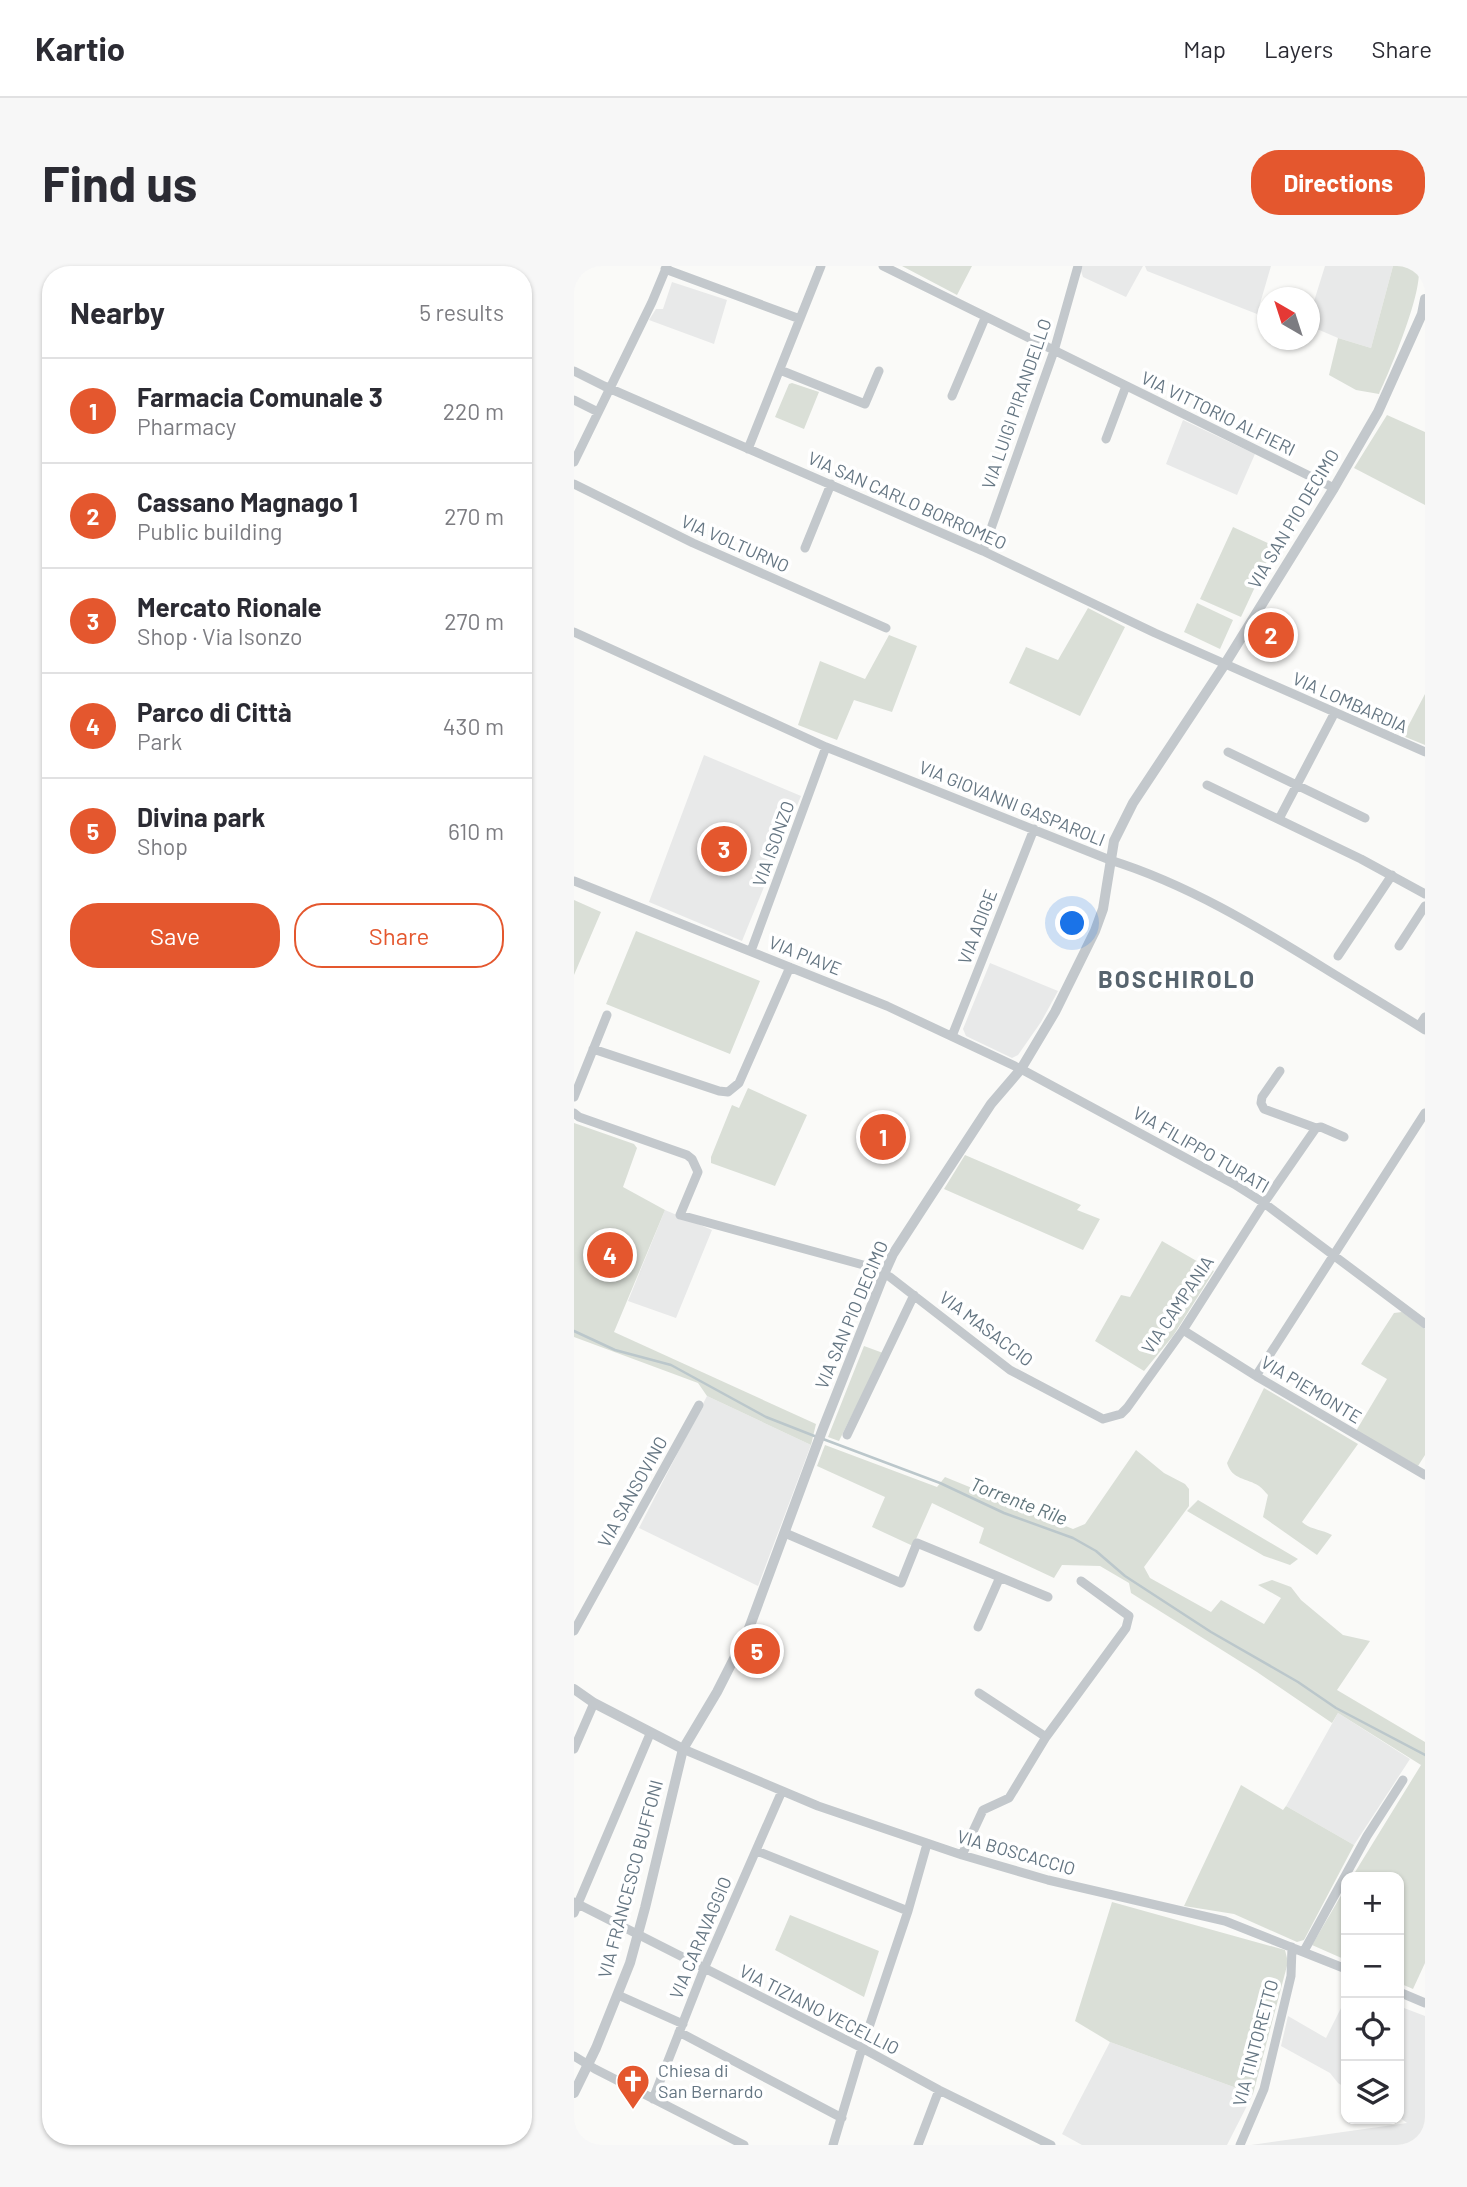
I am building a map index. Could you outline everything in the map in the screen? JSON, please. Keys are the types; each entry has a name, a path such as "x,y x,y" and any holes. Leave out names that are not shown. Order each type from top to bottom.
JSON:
{"street":[{"path":"748,449 821,266"},
{"name":"VIA VITTORIO ALFIERI","path":"883,266 1334,488"},
{"name":"VIA LUIGI PIRANDELLO","path":"983,551 1054,351 1079,266"},
{"path":"574,462 652,302 666,267 800,319"},
{"name":"VIA SAN PIO DECIMO","path":"683,1749 717,1692 748,1631 822,1431 893,1254 978,1123 1021,1069 1055,1012 1095,931 1103,909 1114,841 1133,803 1334,488 1378,412 1423,312 1425,299"},
{"path":"952,396 985,318"},
{"path":"780,370 865,404 879,371"},
{"name":"VIA SAN CARLO BORROMEO","path":"574,371 983,551 1224,664"},
{"name":"VIA VITTORIO ALFIERI","path":"1106,439 1126,386"},
{"path":"574,400 597,412"},
{"name":"VIA VOLTURNO","path":"574,484 693,543 886,628"},
{"path":"805,548 831,484"},
{"name":"VIA GIOVANNI GASPAROLI","path":"574,632 827,747 1188,890 1260,929 1422,1028"},
{"name":"VIA LOMBARDIA","path":"1224,664 1425,752"},
{"path":"1279,819 1334,714"},
{"name":"VIA ISONZO","path":"751,951 827,747"},
{"path":"1228,752 1365,818"},
{"path":"1207,785 1392,874 1425,894"},
{"name":"VIA ADIGE","path":"952,1036 1034,829"},
{"path":"1338,956 1392,874"},
{"name":"VIA PIAVE","path":"574,881 878,1003 1021,1069"},
{"path":"1399,946 1425,906"},
{"path":"593,1049 728,1092 739,1083 790,967"},
{"path":"574,1097 607,1015"},
{"path":"1422,1028 1425,1017"},
{"name":"VIA FILIPPO TURATI","path":"1021,1069 1234,1184 1264,1203 1425,1324"},
{"path":"1280,1071 1262,1097 1261,1103 1265,1109 1344,1137"},
{"name":"VIA MASACCIO","path":"574,1113 692,1159 698,1172 680,1215 867,1266 884,1274 914,1295 1010,1370 1094,1416 1112,1418"},
{"path":"1256,1376 1425,1114"},
{"name":"VIA CAMPANIA","path":"1112,1418 1127,1408 1183,1330 1264,1203 1316,1128"},
{"path":"847,1435 914,1295"},
{"name":"VIA PIEMONTE","path":"1183,1330 1425,1475"},
{"name":"VIA SANSOVINO","path":"574,1631 699,1405"},
{"path":"785,1533 901,1583 917,1544 1048,1597"},
{"path":"978,1627 1000,1577"},
{"path":"962,1855 983,1810 1009,1798 1046,1737 1126,1628 1129,1616 1082,1581"},
{"path":"574,1689 650,1734 683,1749"},
{"path":"979,1693 1046,1737"},
{"path":"574,1749 594,1703"},
{"path":"574,1913 650,1734"},
{"name":"VIA BOSCACCIO","path":"683,1749 818,1807 928,1844 1048,1880 1225,1921 1341,1967"},
{"name":"VIA FRANCESCO BUFFONI","path":"574,2093 618,1995 638,1934 683,1749"},
{"path":"1304,1951 1367,1836 1403,1780"},
{"name":"VIA CARAVAGGIO","path":"653,2099 704,1969 782,1791"},
{"path":"833,2145 928,1844"},
{"path":"757,1851 908,1911"},
{"name":"VIA TIZIANO VECELLIO","path":"576,1903 1051,2145"},
{"name":"VIA TINTORETTO","path":"1240,2145 1264,2089 1291,1976 1292,1947"},
{"path":"1404,1994 1425,2003"},
{"path":"618,1995 842,2118"},
{"path":"574,2056 744,2145"},
{"path":"918,2145 939,2090"}],"shaded area":[{"path":"902,266 972,266 957,295"},
{"path":"1083,266 1143,266 1126,297 1083,277"},
{"path":"1145,266 1271,266 1265,287 1257,287 1257,314 1147,271"},
{"path":"1325,266 1393,266 1371,348 1320,330 1318,287"},
{"path":"1393,266 1418,266 1419,277 1412,310 1379,394 1356,390 1329,375 1338,338 1371,348"},
{"path":"672,282 727,300 714,344 649,320 656,309 663,309"},
{"path":"789,384 819,392 804,429 775,417"},
{"path":"1387,415 1425,432 1425,505 1354,468"},
{"path":"1183,420 1255,454 1237,495 1166,464"},
{"path":"1233,527 1274,546 1241,617 1200,599"},
{"path":"1197,603 1233,620 1220,649 1184,632"},
{"path":"1088,608 1125,627 1080,716 1009,683 1026,647 1058,660"},
{"path":"889,635 917,646 892,712 854,700 837,740 798,725 820,661 865,679"},
{"path":"1425,694 1425,745 1403,736"},
{"path":"704,755 801,796 742,941 649,902"},
{"path":"574,900 601,912 574,975"},
{"path":"636,931 760,981 730,1054 606,1004"},
{"path":"990,963 1058,991 1041,1022 1018,1055 1012,1058 966,1036 963,1029"},
{"path":"748,1088 807,1115 775,1186 711,1163 732,1105 739,1108"},
{"path":"574,1123 634,1144 637,1148 623,1187 665,1210 614,1332 816,1424 811,1445 707,1396 698,1383 574,1337"},
{"path":"965,1155 1081,1205 1077,1210 1100,1219 1083,1250 944,1189"},
{"path":"665,1210 712,1230 676,1318 628,1301"},
{"path":"1162,1241 1214,1271 1173,1336 1144,1371 1095,1341 1121,1295 1130,1297"},
{"path":"1402,1312 1425,1329 1425,1455 1418,1466 1356,1431 1387,1379 1361,1364 1394,1313"},
{"path":"864,1346 883,1353 839,1441 828,1437"},
{"path":"1264,1388 1358,1444 1302,1522 1332,1535 1317,1555 1263,1517 1268,1495 1259,1486 1232,1473 1227,1463"},
{"path":"707,1396 811,1445 758,1586 639,1528"},
{"path":"825,1445 937,1487 945,1477 1073,1529 1085,1524 1136,1450 1189,1489 1189,1506 1144,1567 1150,1578 1211,1612 1221,1600 1264,1624 1281,1598 1258,1585 1272,1580 1291,1587 1301,1600 1343,1635 1370,1641 1337,1690 1425,1742 1425,1963 1413,1989 1404,1985 1404,1872 1355,1872 1421,1765 1338,1713 1332,1723 1131,1593 1129,1583 1100,1566 1062,1565 1054,1578 979,1543 984,1528 932,1503 913,1546 872,1527 885,1497 817,1466"},
{"path":"1198,1500 1298,1559 1290,1565 1264,1556 1187,1511"},
{"path":"1338,1713 1410,1759 1354,1845 1286,1806"},
{"path":"1241,1785 1283,1810 1286,1806 1354,1845 1304,1940 1297,1942 1234,1914 1184,1906"},
{"path":"1341,1896 1341,1958 1312,1945"},
{"path":"1112,1902 1285,1950 1288,1962 1253,2094 1110,2042 1075,2021"},
{"path":"790,1915 879,1951 864,1997 775,1950"},
{"path":"1341,2008 1341,2085 1330,2073 1281,2046 1288,2016 1326,2038"},
{"path":"1404,2008 1425,2016 1425,2145 1251,2145 1404,2124 1407,2123 1404,2121"},
{"path":"1110,2042 1253,2094 1227,2145 1082,2145 1062,2134"}],"waterway":[{"name":"Torrente Rile","path":"574,1331 615,1350 671,1365 766,1417 817,1437"},
{"name":"Torrente Rile","path":"823,1439 940,1483 1004,1513 1073,1538 1096,1551 1125,1576 1211,1632 1298,1682 1336,1708 1425,1755"}],"place":[{"name":"Cassano Magnago 1","path":"1271,635"},
{"name":"Mercato Rionale","path":"724,849"},
{"name":"Farmacia Comunale 3","path":"883,1137"},
{"name":"Parco di Città","path":"610,1255"},
{"name":"Divina park","path":"757,1651"},
{"name":"Chiesa di San Bernardo","path":"633,2111"}],"district":[{"name":"BOSCHIROLO","path":"1177,980"}]}
